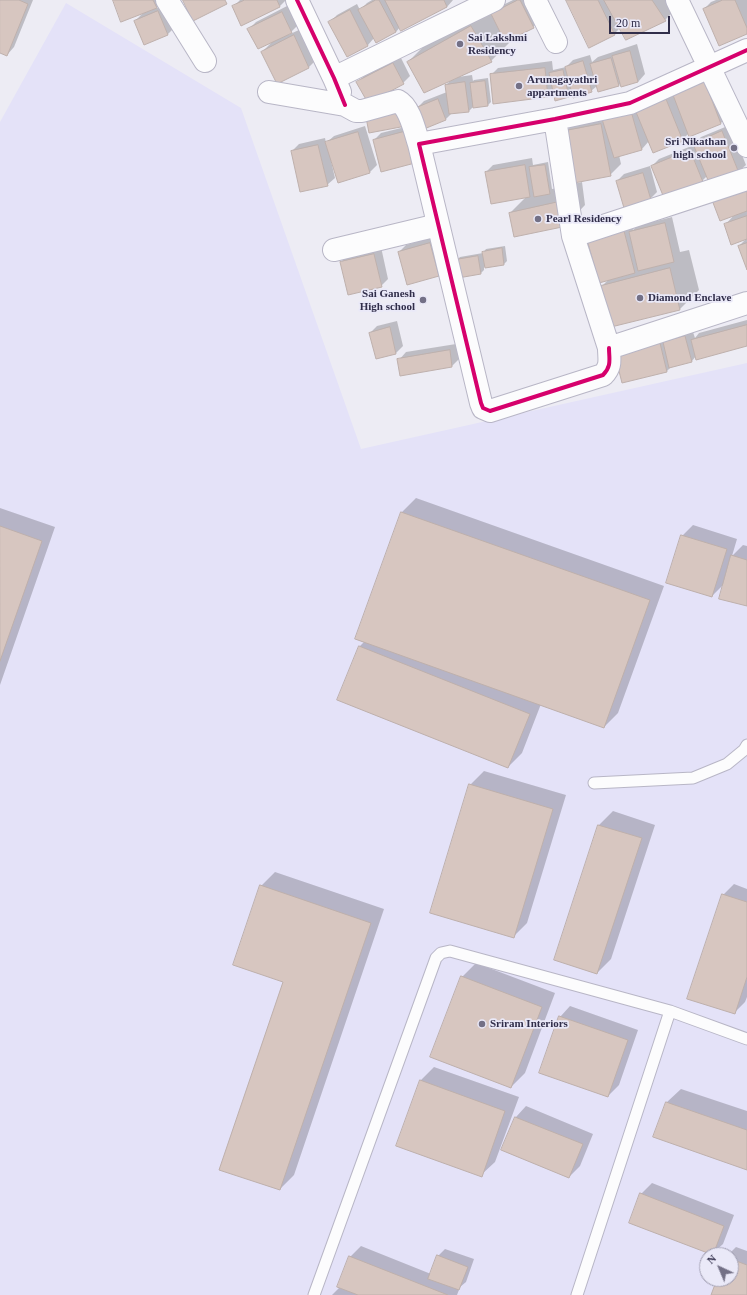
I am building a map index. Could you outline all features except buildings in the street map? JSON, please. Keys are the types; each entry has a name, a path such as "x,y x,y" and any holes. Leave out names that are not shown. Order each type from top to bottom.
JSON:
{"street":[{"path":"166,0 205,61"},
{"path":"297,0 334,78 345,105"},
{"path":"334,78 494,0"},
{"path":"535,0 556,42"},
{"path":"673,1 710,67 747,146"},
{"path":"419,144 630,104 747,50"},
{"path":"269,92 345,105 356,111 362,111 398,101 403,104 407,110 419,144 481,403 483,408 490,410 604,375 610,366 609,348 573,236 556,119"},
{"path":"573,236 747,178"},
{"path":"334,250 438,225"},
{"path":"609,348 747,303"}],"lane":[{"path":"594,784 693,778 727,764 744,750 747,745"},
{"path":"314,1295 436,958 441,953 450,951 670,1011 747,1039"},
{"path":"578,1295 670,1011"}],"shaded area":[{"path":"66,3 241,108 361,449 747,363 747,1295 0,1295 0,122"}],"cycle path":[{"path":"297,0 334,78 345,105"},
{"path":"609,348 609,365 608,369 603,375 490,411 483,408 419,144 555,119 630,103 747,50"}],"place":[{"name":"Sai Lakshmi Residency","path":"460,44"},
{"name":"Arunagayathri appartments","path":"519,86"},
{"name":"Sri Nikathan high school","path":"734,148"},
{"name":"Pearl Residency","path":"538,219"},
{"name":"Diamond Enclave","path":"640,298"},
{"name":"Sai Ganesh High school","path":"423,300"},
{"name":"Sriram Interiors","path":"482,1024"}]}
